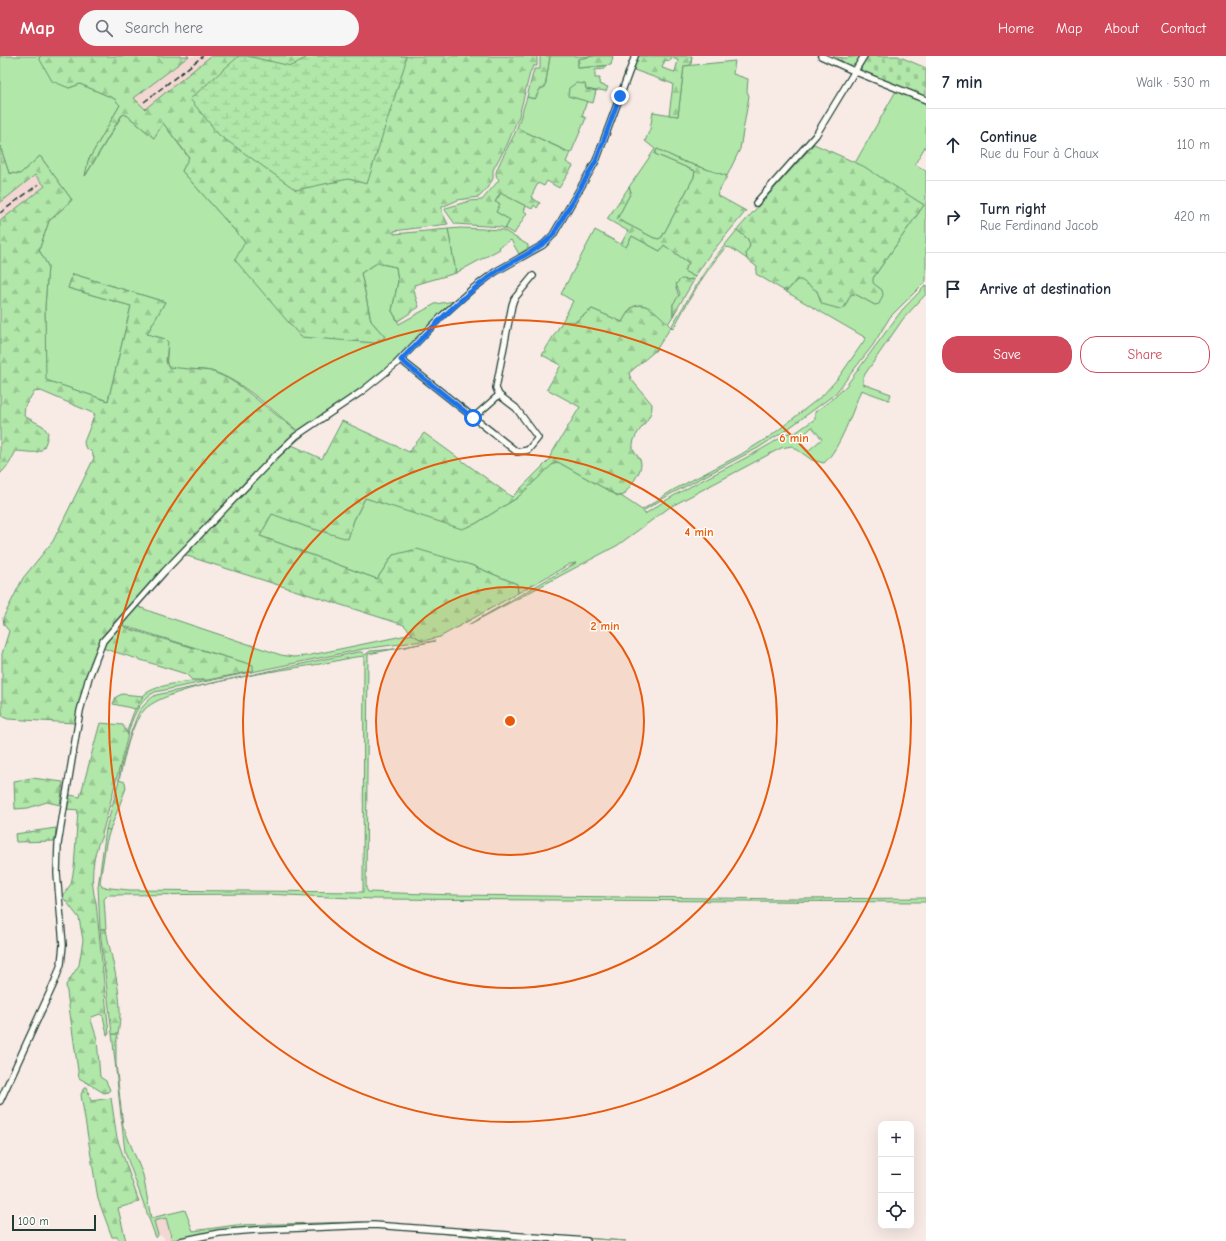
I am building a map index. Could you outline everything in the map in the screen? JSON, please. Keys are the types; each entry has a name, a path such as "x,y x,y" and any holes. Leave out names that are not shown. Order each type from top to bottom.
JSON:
{"street":[{"path":"0,1101 55,981 61,964 63,945 57,873 58,844 80,711 89,677 103,641 164,572 296,436 361,392 401,360 444,315 472,290 507,264 543,244 553,235 596,161 635,56"},
{"path":"821,56 856,72 926,100"},
{"path":"756,203 816,135 856,72 864,56"},
{"path":"401,360 516,452 528,450 538,438 516,408 499,394 496,388 498,370 512,305 514,299 533,276"},
{"path":"473,418 499,394"},
{"path":"181,1241 219,1233 255,1230 374,1225 587,1241"}],"shaded area":[{"path":"189,56 211,56 145,109 134,98"},
{"path":"36,175 45,186 0,221 0,203"},
{"path":"166,1218 172,1240 165,1241 164,1237 158,1235 154,1221"}],"green space":[{"path":"0,56 41,56 39,58 69,88 80,84 113,98 120,105 88,161 86,175 124,114 154,138 163,123 189,158 182,171 245,242 354,341 376,343 385,337 371,321 361,273 377,263 396,267 398,281 392,311 399,324 435,304 455,301 395,362 351,397 299,432 257,397 223,375 206,370 168,367 167,343 165,339 147,334 165,302 73,274 68,288 131,306 108,401 45,380 45,307 48,266 39,250 49,221 72,200 40,156 20,174 9,173 0,146"},
{"path":"41,56 189,56 134,98 145,109 211,56 537,56 537,66 533,66 530,73 519,116 507,145 493,170 493,179 485,191 479,197 458,200 442,207 442,212 448,224 394,231 394,234 448,229 456,273 414,285 415,295 419,307 398,321 392,311 398,281 396,267 377,263 361,273 371,321 385,337 376,343 301,337 235,260 245,242 182,171 189,157 163,123 154,138 128,116 124,114 121,116 85,176 88,161 120,105 113,98 80,84 69,88 52,81 39,58"},
{"path":"239,56 247,56 291,66 309,56 406,56 405,64 367,184 348,179 296,190 219,135 190,99"},
{"path":"540,56 550,56 545,87 540,89 535,99 527,97 534,69 540,69"},
{"path":"550,56 594,56 578,59 578,68 605,66 605,69 595,70 595,78 600,78 599,84 608,87 606,91 586,89 585,84 569,96 587,101 582,116 586,118 571,153 517,128 527,97 535,99 540,89 545,87"},
{"path":"594,56 613,56 611,65 578,68 578,59"},
{"path":"637,56 692,56 691,65 684,66 678,116 669,115 673,84 634,70","holes":["671,58 678,60 675,72 662,68 665,60 670,61"]},
{"path":"827,56 845,58 860,56 856,64 850,66"},
{"path":"868,56 898,56 926,68 926,98 862,72 861,68"},
{"path":"735,61 733,74 748,79 747,91 749,96 740,149 727,176 682,161 657,149 655,154 695,171 694,177 662,237 659,239 654,238 617,219 631,192 629,187 655,149 645,141 650,129 653,112 678,116 684,66"},
{"path":"576,83 585,84 586,89 596,91 593,103 568,96 569,88"},
{"path":"896,91 926,103 926,145 915,164 926,171 926,281 890,317 873,345 835,394 789,428 758,448 669,495 643,511 645,514 680,492 753,454 788,433 795,433 815,419 815,412 835,397 846,386 902,310 926,285 926,294 903,319 863,377 863,384 891,394 889,400 861,390 841,439 830,457 824,463 812,460 792,446 781,448 670,507 618,545 468,625 576,563 570,564 518,593 517,584 471,565 393,555 377,579 260,536 272,513 307,527 348,538 354,520 365,498 475,524 517,498 550,466 558,462 618,496 621,496 642,510 673,490 740,455 772,435 823,395 839,377 866,338 783,290 788,290 798,279 806,282 816,290 820,297 820,301 840,309 844,308 851,294 855,294 875,305 882,290 872,283 873,278 924,205 855,163","holes":["812,427 822,439 808,451 798,440"]},
{"path":"517,128 570,153 566,162 573,166 559,188 547,181 544,186 538,183 531,197 540,203 537,208 534,205 532,209 500,193 495,202 500,204 496,212 510,220 505,229 501,227 455,224 445,210 446,208 469,201 482,200 499,180 496,176 496,171"},
{"path":"814,144 863,166 924,205 873,278 873,283 882,290 883,295 879,304 875,305 855,294 851,294 844,308 840,309 822,304 817,291 801,280 796,280 788,290 783,290 756,274 757,267 747,259 746,253 750,246 748,239 737,230"},
{"path":"0,146 9,173 20,174 40,156 72,200 49,221 39,250 48,266 45,307 46,380 108,401 131,306 68,288 73,274 165,302 147,334 165,339 168,342 166,361 168,367 211,371 240,386 303,436 292,445 322,459 342,421 409,452 424,433 512,497 551,458 550,456 580,407 547,389 561,365 542,355 562,322 575,322 592,309 622,322 630,309 641,305 658,314 671,327 656,350 629,373 631,379 652,404 652,409 648,419 636,435 633,445 634,451 641,462 639,473 624,495 618,496 558,462 554,463 517,498 475,524 462,529 365,498 354,520 348,539 307,527 272,514 260,536 377,579 393,555 417,549 471,565 517,584 518,593 440,637 423,641 412,634 404,625 184,555 118,622 129,629 253,665 253,671 208,680 192,680 186,674 99,647 97,648 89,669 77,718 74,723 8,719 3,717 2,654 9,631 4,625 3,618 23,578 53,541 94,458 92,452 85,447 84,442 95,414 41,391 34,392 25,406 24,416 43,426 48,433 44,446 38,452 16,451 9,464 0,474 0,221 45,186 35,175 0,203"},
{"path":"657,149 682,161 727,176 717,195 746,211 708,257 695,277 684,271 689,263 664,245 660,251 632,236 626,247 621,244 628,231 607,219 629,187 631,192 617,219 654,238 659,239 662,237 694,177 695,171 655,154"},
{"path":"501,193 526,206 524,211 527,213 514,234 505,229 510,220 496,212 495,202"},
{"path":"461,228 503,230 528,245 528,248 519,254 511,240 499,247 500,249 456,273 448,229"},
{"path":"595,230 626,247 632,236 660,251 664,245 689,263 684,271 695,277 694,280 691,279 676,287 679,297 673,304 673,316 668,324 655,312 646,306 640,305 630,309 622,322 592,309 575,322 562,322 573,301 561,294"},
{"path":"737,230 748,239 750,246 746,253 747,259 731,248 726,247 704,276 673,329 671,327 708,266"},
{"path":"681,279 694,280 673,316 673,304 680,294 676,284"},
{"path":"138,604 139,607 152,612 281,655 293,657 306,656 412,634 423,641 363,649 155,692 145,699 137,710 131,723 128,735 127,731 135,708 147,692 170,684 200,681 253,671 252,665 121,625 120,624"},
{"path":"393,649 368,654 366,888 368,892 456,895 794,899 926,898 926,902 374,899 264,894 108,895 104,899 106,929 100,929 98,887 106,829 110,830 106,843 100,882 102,887 129,890 363,892 364,656 228,680 358,652 362,652 365,655 370,651"},
{"path":"227,680 201,686 158,700 145,709 132,731 140,710 156,695"},
{"path":"122,694 143,696 136,709 113,704 116,697"},
{"path":"100,723 123,725 128,735 96,852 93,870 93,887 96,902 109,1034 107,1035 103,1016 100,1014 92,1017 91,1020 97,1039 100,1077 106,1081 110,1090 104,1093 79,1078 66,985 79,965 83,940 79,918 62,896 71,884 74,868 78,810 67,809 70,795 80,797"},
{"path":"129,740 126,752 119,780 119,775"},
{"path":"32,778 63,782 60,805 47,802 28,808 15,809 14,781"},
{"path":"119,780 125,782 126,788 110,830 106,829"},
{"path":"56,828 55,841 16,842 15,834"},
{"path":"100,929 106,929 117,982 120,1008 118,1034 112,1034"},
{"path":"112,1034 118,1034 116,1043 116,1064 123,1126 143,1175 151,1218 185,1210 193,1231 236,1225 361,1222 626,1241 399,1226 193,1236 167,1241 172,1240 166,1218 154,1221 158,1235 156,1238 125,1152"},
{"path":"84,1087 87,1087 91,1101 111,1098 117,1138 139,1202 118,1208 126,1241 120,1241 117,1237 112,1237 98,1199 81,1095"},
{"path":"365,1226 516,1237 521,1241 376,1227 251,1233 207,1237 219,1234"}],"railway":[{"path":"144,102 203,56"},
{"path":"0,213 39,184"}],"route":[{"path":"473,418 401,360 455,304 472,290 495,272 547,242 553,235 587,180 596,161 620,96"}]}
